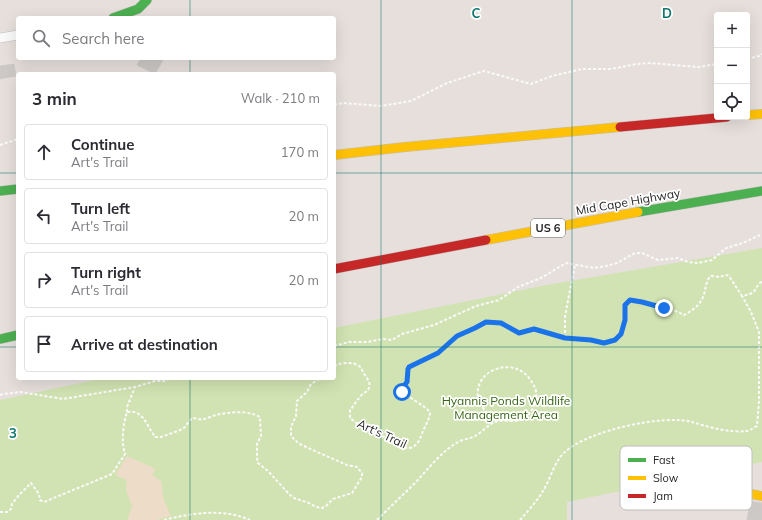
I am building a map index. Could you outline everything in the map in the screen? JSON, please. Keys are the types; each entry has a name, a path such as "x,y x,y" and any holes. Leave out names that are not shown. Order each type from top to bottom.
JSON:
{"main road":[{"path":"119,16 138,9 147,0"},
{"path":"750,115 762,114"},
{"path":"336,155 714,118"},
{"path":"0,191 16,189"},
{"name":"Mid Cape Highway","path":"336,269 458,244 762,191"},
{"path":"0,339 16,335"},
{"path":"752,494 762,496"}],"street":[{"path":"0,38 16,35"}],"path":[{"path":"750,58 762,54"},
{"path":"336,105 343,103 381,106 411,101 447,83 484,71 531,84 552,76 582,69 611,69 652,63 698,67 714,64"},
{"path":"0,145 16,140"},
{"path":"336,345 349,342 366,342 383,339 392,340 402,334 434,325 476,306 499,300 518,288 541,278 566,263 594,268 617,263 635,253 642,253 658,260 678,258 688,262 698,263 712,260 726,248 743,244 762,234"},
{"path":"565,338 565,316 576,265"},
{"name":"Art's Trail","path":"336,365 343,363 358,365 368,377 369,389 365,394 360,396 350,410 350,418 357,424 383,437 406,448 411,448 419,441 430,417 430,412 402,392 402,388 407,382 409,367 438,353 457,336 486,322 501,323 519,333 534,329 565,338 591,340 604,343 615,340 621,334 625,320 625,305 630,300 676,311 684,315 693,310 703,298 708,278 711,276 719,277 726,275 729,276 742,296"},
{"path":"520,520 543,492 564,452 577,443 597,434 626,427 669,420 690,422 708,428 737,431 747,431 757,426 759,402 759,332 751,312 742,296 751,294 758,284 762,282"},
{"path":"376,520 414,484 445,451 459,441 474,437 496,421 518,421 528,415 537,400 536,389 522,370 511,367 496,368 485,376 479,386 478,397 483,407 496,421"},
{"path":"0,395 21,392 63,399 135,387 155,381 166,380"},
{"path":"127,412 133,411 140,414 155,437 161,437 183,429 192,418 202,420 216,415 226,414 247,413 256,415 260,417 262,428 261,436 257,444 258,463 268,471 294,498 309,503 316,508 322,508 333,499 352,493 362,477 362,474 356,467 347,465 306,447 298,443 291,436 291,427 296,416 297,401 307,392 311,384 318,380"},
{"path":"0,512 7,512 11,509 15,499 31,483 39,494 40,500 44,502 112,474 125,454 123,440 125,420 127,407 135,387"},
{"path":"164,520 199,513 231,513 250,520"}],"green space":[{"name":"Hyannis Ponds Wildlife Management Area","path":"762,248 762,462 752,464 752,446 620,446 620,491 567,502 567,520 0,520 0,400 95,380 336,380 336,328 547,285"}],"sand":[{"path":"127,456 156,469 152,475 161,481 164,500 171,516 156,520 127,520 132,506 126,490 127,480 115,475"}],"building":[{"path":"140,60 163,60 156,72 151,72 137,65"},
{"path":"14,64 16,76 0,79 0,66"},
{"path":"752,501 762,503 762,520 747,520 749,510 752,510"}],"traffic: fast":[{"path":"119,16 138,9 147,0"},
{"path":"0,191 16,189"},
{"path":"638,212 762,191"},
{"path":"0,339 16,335"}],"traffic: slow":[{"path":"750,115 762,114"},
{"path":"336,155 620,127"},
{"path":"486,240 638,212"},
{"path":"752,494 762,496"}],"traffic: jam":[{"path":"620,127 714,118"},
{"path":"336,269 486,240"}],"route":[{"path":"402,392 402,388 407,382 409,367 438,353 457,336 469,332 486,322 501,323 519,333 529,329 534,329 565,338 591,340 604,343 615,340 621,334 625,320 625,305 630,300 664,308"}]}
